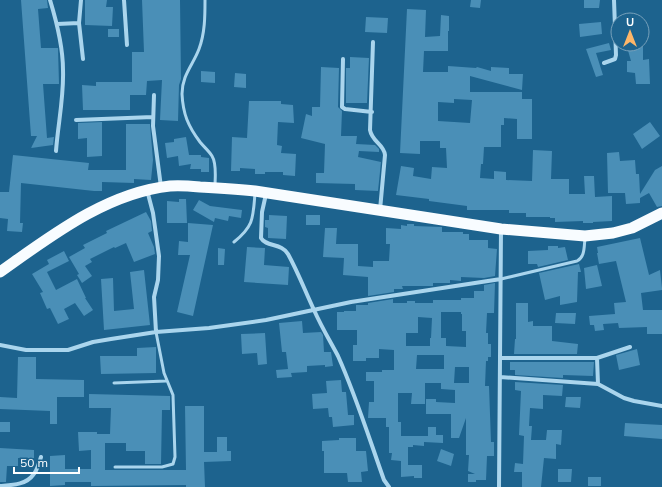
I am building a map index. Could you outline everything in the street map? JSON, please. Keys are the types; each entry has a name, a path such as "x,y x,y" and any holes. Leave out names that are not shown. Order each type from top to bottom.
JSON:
{"highway":[{"path":"0,271 94,210 111,202 147,190 184,185 255,191 501,229 585,236 613,233 632,228 662,213"}],"street":[{"path":"50,0 57,24 63,70 56,151"},
{"path":"81,0 79,23 82,59"},
{"path":"124,0 127,45"},
{"path":"604,63 615,59 616,56 614,0"},
{"path":"57,24 79,23"},
{"path":"373,42 371,134 384,148 385,155 380,210"},
{"path":"343,59 342,107 345,109 372,112"},
{"path":"154,95 153,126 161,188"},
{"path":"76,120 154,117"},
{"path":"147,190 153,213 159,256 158,280 154,297 156,332"},
{"path":"266,193 262,212 261,238 264,242 281,247 287,252 300,276 314,310 337,355 353,394 384,480 389,487"},
{"path":"499,487 501,229"},
{"path":"0,345 26,350 68,350 93,342 156,332 209,328 266,320 351,302 501,279"},
{"path":"500,358 597,358 630,347"},
{"path":"597,358 598,384"},
{"path":"500,377 598,384 624,398 662,406"},
{"path":"0,486 20,485 28,480 34,475 41,457"}],"lane":[{"path":"205,0 204,29 199,49 184,78 182,93 185,117 188,125 213,157 215,187"},
{"path":"234,242 244,234 250,224 253,213 255,191"},
{"path":"501,279 581,259 583,256 585,236"},
{"path":"114,467 162,467 173,464 175,457 173,395 166,381 156,332"},
{"path":"114,383 166,381"}],"building":[{"path":"21,0 47,0 48,8 38,9 41,48 58,48 59,84 43,84 47,138 54,137 53,145 31,148 37,136 31,136"},
{"path":"85,0 107,0 106,7 113,7 112,26 85,25"},
{"path":"142,0 180,0 181,79 179,85 178,121 160,120 162,80 147,81 146,95 130,95 130,110 83,110 82,85 96,86 96,82 132,82 132,52 144,52"},
{"path":"471,0 481,0 480,8 470,7"},
{"path":"584,0 600,0 599,8 584,8"},
{"path":"407,9 426,10 425,37 440,36 441,15 449,16 448,51 424,51 423,72 448,72 448,66 477,67 491,71 491,67 509,68 509,74 523,74 522,90 470,76 470,92 522,92 522,99 532,99 532,139 517,139 517,119 504,118 504,125 501,125 501,147 484,147 480,178 494,179 494,171 506,172 506,180 532,181 533,150 552,151 551,179 569,179 569,194 585,194 584,176 594,176 595,197 612,196 612,221 593,223 583,223 583,221 555,222 555,218 526,217 526,213 509,213 509,210 467,210 467,206 396,195 401,166 414,168 413,176 431,179 432,167 447,168 446,148 440,148 440,141 420,141 420,154 400,153","holes":["454,99 472,100 470,123 438,121 438,102 454,103"]},
{"path":"366,17 388,18 387,33 365,32"},
{"path":"601,22 602,34 580,37 579,24"},
{"path":"108,29 119,29 119,37 108,37"},
{"path":"609,43 610,50 596,53 603,75 596,77 586,49"},
{"path":"628,52 643,52 643,60 649,59 650,84 636,84 635,73 627,72 627,61 631,61"},
{"path":"350,57 369,58 367,103 346,103 346,68 350,68"},
{"path":"321,67 339,68 338,107 342,111 341,136 357,136 356,144 375,145 379,149 379,152 359,151 358,157 381,162 378,191 355,190 355,184 316,183 316,173 324,173 325,144 301,138 306,114 312,116 312,107 320,107"},
{"path":"201,71 215,72 215,83 201,82"},
{"path":"235,73 246,74 246,88 234,87"},
{"path":"249,101 281,101 281,104 293,105 294,123 278,122 277,145 282,146 281,153 296,154 295,176 283,175 283,172 265,172 265,174 255,174 255,169 240,168 240,171 231,171 232,137 247,138"},
{"path":"102,122 102,156 87,157 87,138 78,139 78,123"},
{"path":"650,122 660,136 642,149 633,134"},
{"path":"126,124 150,124 153,160 151,180 134,179 134,183 102,182 102,191 21,183 20,223 23,223 22,232 7,231 8,219 0,218 0,192 9,192 13,155 89,163 88,170 126,170"},
{"path":"186,137 189,155 201,155 201,157 209,158 209,172 201,172 201,169 190,169 191,164 179,166 178,156 167,158 165,143 174,142 174,139"},
{"path":"619,152 620,161 635,160 636,174 639,174 640,194 655,170 662,166 662,206 657,207 649,193 640,198 640,203 626,204 625,193 608,193 607,153"},
{"path":"179,199 186,199 187,223 167,223 167,201 179,202"},
{"path":"199,200 210,206 242,210 241,218 229,216 228,221 215,218 214,222 193,210"},
{"path":"146,212 151,221 152,231 148,233 154,247 155,254 134,262 126,243 115,248 114,247 90,259 92,262 85,266 92,276 82,283 77,275 79,274 69,257 85,248 83,245 107,233 106,231"},
{"path":"269,215 287,216 286,239 268,238 268,228 265,227 265,220 269,220"},
{"path":"306,215 320,215 320,225 306,225"},
{"path":"188,223 213,225 193,316 177,312 190,255 178,255 179,241 188,242"},
{"path":"407,224 414,224 414,226 442,227 442,232 463,232 463,234 469,234 469,240 488,240 488,248 497,249 495,276 484,278 461,277 461,281 450,280 450,283 433,283 433,286 402,286 403,289 394,289 394,292 368,296 368,277 343,275 344,258 323,257 325,228 337,228 336,244 358,244 358,266 373,267 373,261 389,261 390,244 386,244 386,228 401,229 401,225 407,226"},
{"path":"640,238 649,275 660,270 662,288 662,290 641,293 643,310 662,310 662,334 647,334 647,327 619,328 618,323 603,324 604,330 595,331 594,325 590,325 589,316 615,314 614,303 626,302 616,261 599,264 597,247"},
{"path":"548,246 558,246 558,248 565,247 568,260 538,267 537,264 528,264 528,251 548,250"},
{"path":"247,247 265,248 264,265 289,267 288,285 244,282"},
{"path":"218,248 225,249 224,265 218,265"},
{"path":"64,251 69,261 47,272 56,290 77,279 85,298 93,310 84,316 75,303 64,309 69,319 58,324 50,308 47,309 40,293 43,292 32,274 49,264 47,260"},
{"path":"579,264 581,272 578,272 577,302 560,305 560,296 545,300 539,273"},
{"path":"597,265 602,286 586,289 584,268"},
{"path":"144,270 150,325 104,330 101,279 113,278 114,311 134,309 130,272"},
{"path":"495,283 494,313 487,313 486,333 488,333 488,344 491,344 491,357 488,357 488,361 486,361 485,386 489,386 491,442 494,442 494,456 487,456 486,480 468,482 468,474 475,474 468,471 469,455 466,455 466,418 459,438 451,438 451,414 426,414 426,399 436,399 436,402 455,403 455,390 441,389 441,383 425,383 425,404 411,404 412,393 398,393 398,422 401,422 401,436 428,436 428,427 436,427 436,435 443,435 443,443 424,442 424,446 413,445 413,447 408,447 408,465 422,465 422,478 414,478 414,476 401,477 401,461 391,460 392,453 389,453 389,427 386,427 386,418 368,418 369,402 374,402 374,381 366,381 366,372 394,370 394,350 379,349 379,358 366,358 366,361 353,361 353,345 357,345 357,330 337,330 337,312 356,311 356,305 368,305 368,303 393,299 393,303 407,303 407,301 415,301 415,303 433,303 433,300 461,300 461,298 474,298 474,291 484,291 484,285","holes":["441,312 461,312 462,331 466,331 466,347 446,346 446,338 441,338","418,317 432,318 430,346 406,346 406,333 418,333","417,355 444,355 444,369 416,369","455,367 469,367 469,383 454,383"]},
{"path":"516,303 528,303 528,322 533,321 533,326 552,326 552,341 578,344 577,354 514,354 516,339"},
{"path":"556,313 576,313 575,324 555,323"},
{"path":"302,321 303,333 321,332 323,335 324,352 331,352 333,366 307,366 307,372 291,373 292,377 277,378 276,370 288,369 286,352 282,352 279,323"},
{"path":"265,333 267,364 258,365 257,353 242,354 241,334"},
{"path":"156,347 156,373 101,374 100,356 137,356 137,348"},
{"path":"637,349 640,365 619,370 616,355"},
{"path":"18,357 36,357 36,379 84,380 84,397 57,397 57,424 50,424 50,411 0,409 0,397 17,398"},
{"path":"510,362 594,362 593,376 563,375 563,378 515,375 515,370 510,370"},
{"path":"341,380 342,392 346,392 348,415 354,415 354,425 333,427 332,417 329,417 328,408 313,409 312,394 327,393 326,381"},
{"path":"515,382 563,385 562,396 543,395 543,409 530,408 529,426 532,426 531,440 546,440 547,430 562,430 561,445 556,444 556,459 544,458 541,487 522,487 522,472 514,472 515,463 523,464 524,436 519,435 521,391 515,390"},
{"path":"89,394 170,396 170,410 162,410 161,464 145,464 145,451 126,451 126,443 105,443 105,470 186,470 185,406 204,406 204,452 217,452 217,437 227,437 227,451 231,451 231,461 204,462 205,487 186,487 186,485 91,486 91,482 65,482 65,485 50,486 50,456 65,455 65,469 91,469 91,450 79,451 78,432 110,434 111,408 89,408"},
{"path":"566,397 581,397 580,408 565,407"},
{"path":"0,422 10,422 10,432 0,432"},
{"path":"625,423 662,425 662,439 624,436"},
{"path":"339,438 356,438 356,451 366,451 368,471 361,472 362,482 348,482 347,473 324,473 324,451 322,451 322,441 339,440"},
{"path":"0,448 34,450 34,458 18,458 18,466 7,466 6,482 0,482"},
{"path":"441,449 454,454 451,466 437,461"},
{"path":"558,469 572,469 571,482 558,482"},
{"path":"588,477 601,477 601,486 588,486"}]}
